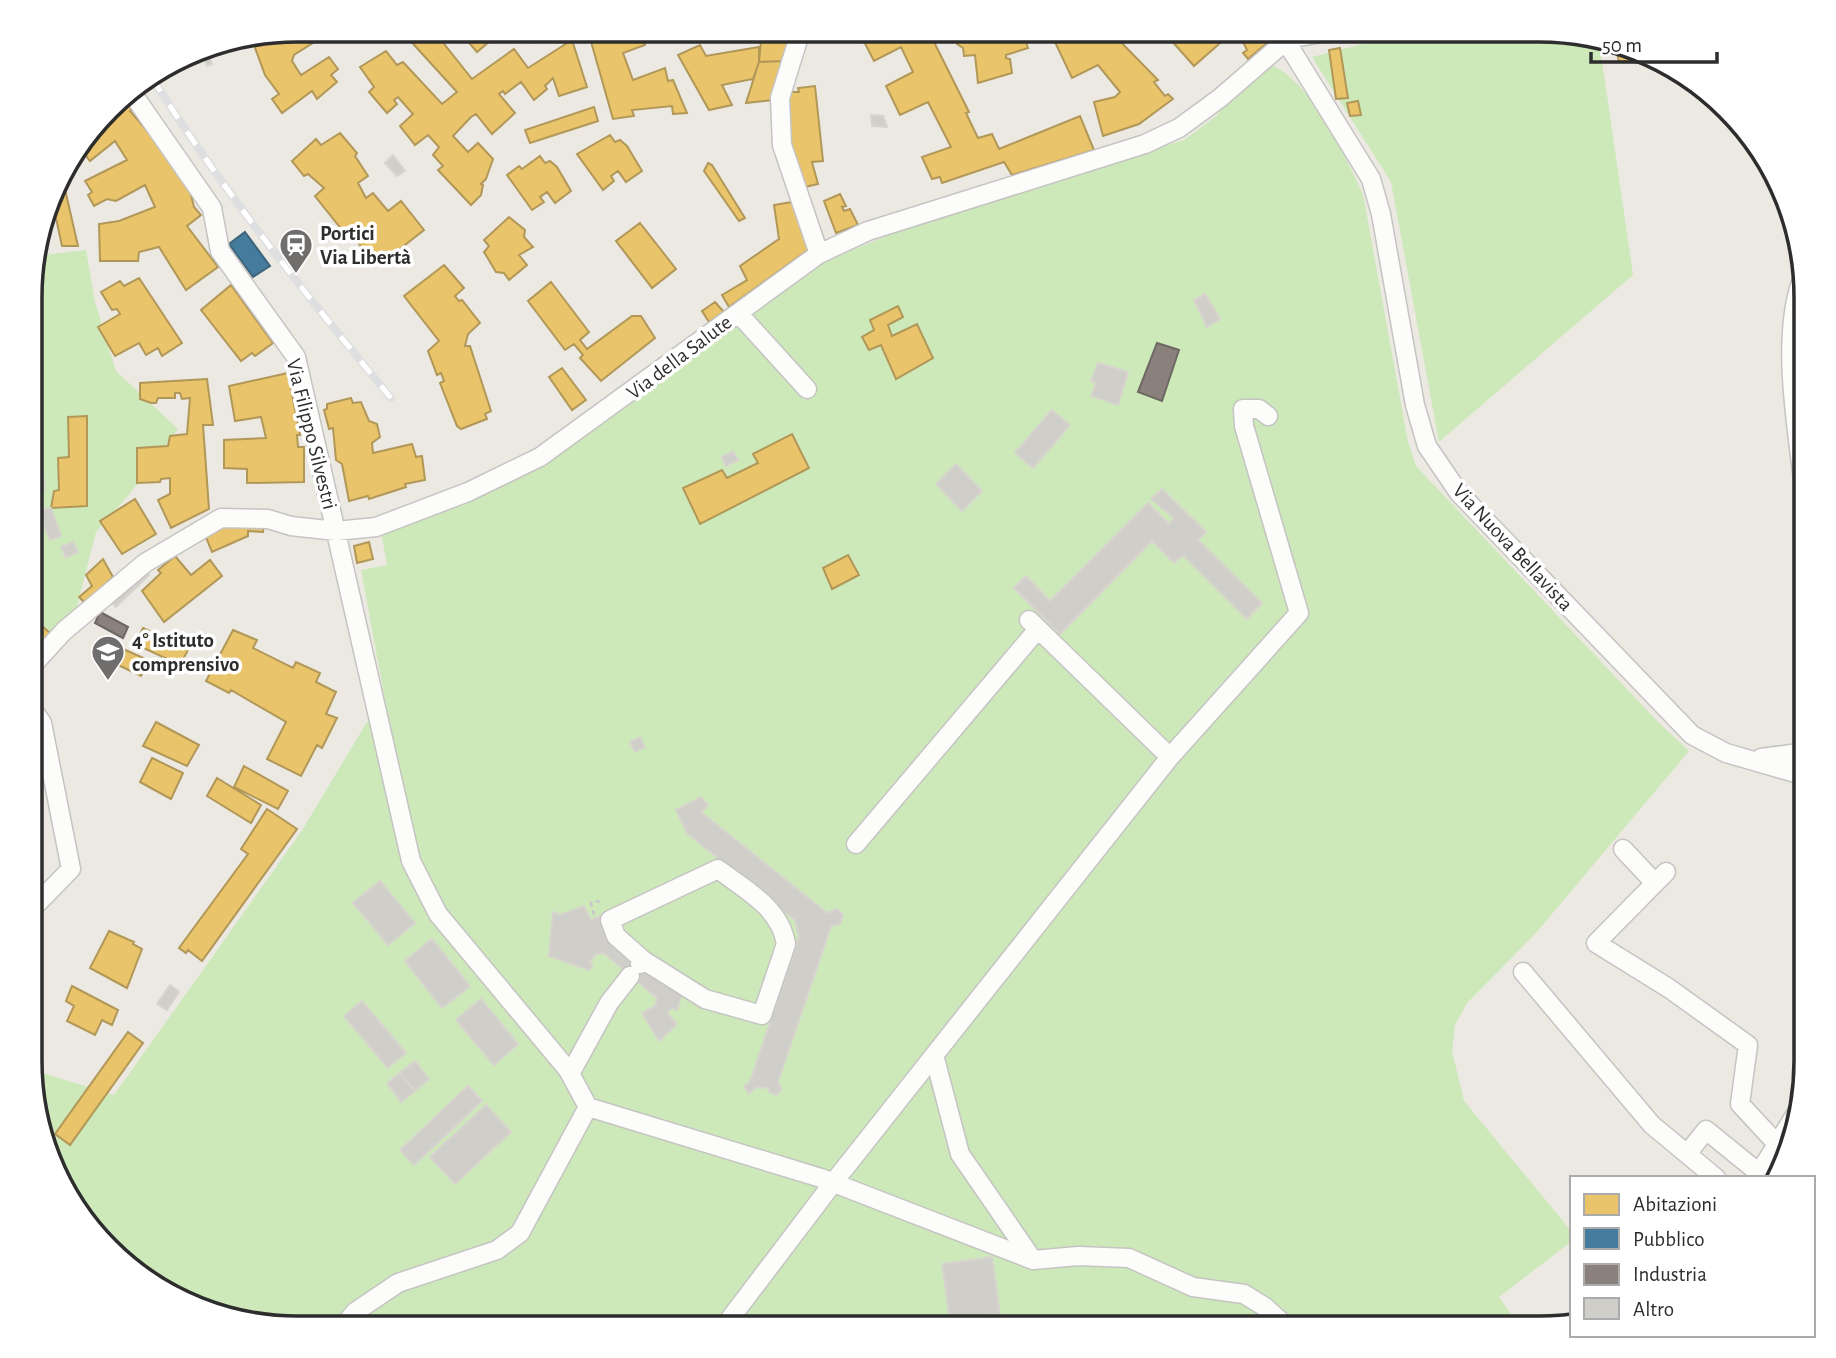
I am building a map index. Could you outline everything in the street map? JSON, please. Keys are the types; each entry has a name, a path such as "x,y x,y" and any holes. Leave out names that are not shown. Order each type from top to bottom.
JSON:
{"street":[{"path":"797,42 780,98 782,145 819,254"},
{"name":"Via della Salute","path":"42,655 64,631 145,563 221,518 268,519 291,526 336,531 376,527 468,492 540,457 819,254 868,231 1145,144 1180,128 1220,98 1276,42"},
{"name":"Via Nuova Bellavista","path":"1287,42 1371,180 1381,214 1415,405 1427,446 1459,493 1692,735 1726,753 1751,759 1785,762"},
{"name":"Via Filippo Silvestri","path":"136,99 212,208 220,251 296,357 411,861 438,914 570,1074 588,1107"},
{"path":"1794,301 1791,335 1794,369"},
{"path":"738,313 807,390"},
{"path":"732,1316 833,1183 1170,757 1299,613 1244,426 1243,410 1259,409 1268,416"},
{"path":"856,844 1033,624 1170,757"},
{"path":"42,723 71,869 42,899"},
{"path":"1785,762 1794,755"},
{"path":"1785,762 1794,758"},
{"path":"1785,762 1794,765"},
{"path":"1785,762 1794,768"},
{"path":"1623,849 1660,877 1596,943 1670,989 1748,1045 1740,1104 1777,1144"},
{"path":"718,869 770,909 784,932 786,944 762,1015 705,999 638,967 616,936 610,920 718,869"},
{"path":"570,1074 609,1003 638,967"},
{"path":"1523,972 1652,1125 1714,1176"},
{"path":"934,1055 960,1154 1033,1260"},
{"path":"352,1316 398,1283 497,1251 520,1233 588,1107 833,1183 1033,1260 1078,1256 1129,1258 1193,1287 1244,1294 1275,1316"},
{"path":"1687,1154 1706,1130 1757,1175 1782,1135"}],"green space":[{"path":"1371,42 1539,42 1572,44 1600,50 1633,275 1439,442 1391,182 1312,57"},
{"path":"1266,64 1281,70 1310,99 1336,139 1363,194 1408,442 1416,466 1658,722 1689,751 1536,933 1467,1003 1455,1025 1452,1051 1464,1101 1570,1230 1570,1243 1499,1297 1512,1316 297,1316 247,1311 199,1297 169,1282 129,1253 105,1229 68,1174 51,1127 43,1073 114,1095 301,832 367,722 388,716 361,570 387,565 381,532 500,486 575,443 820,264 917,223 1184,140 1215,117"},
{"path":"86,250 95,302 116,371 178,429 128,496 96,532 75,614 42,649 42,297 46,255"}],"building: Abitazioni":[{"path":"314,42 294,55 292,61 301,75 329,57 338,69 331,75 337,82 317,99 312,91 282,113 272,99 279,94 265,75 254,46"},
{"path":"411,42 443,42 472,79 514,49 528,68 573,42 587,87 559,96 553,78 545,86 547,89 534,100 521,82 505,94 503,91 499,94 515,113 492,134 476,114 471,117 453,136 468,152 478,143 493,159 486,179 481,184 481,195 471,205 438,170 443,166 433,155 439,147 428,135 415,145 400,126 413,114 398,97 394,100 397,104 387,113 369,92 374,87 360,67 386,51 397,65 403,62 442,104 457,92"},
{"path":"468,42 489,42 477,52"},
{"path":"591,42 644,42 645,45 623,53 633,80 665,68 668,81 673,80 687,113 673,114 672,106 632,110 634,116 613,119"},
{"path":"761,42 788,42 783,61 759,62"},
{"path":"864,42 934,42 969,112 966,113 978,138 992,134 999,149 1080,116 1094,150 1012,175 1004,162 942,183 940,177 932,179 922,157 951,147 928,102 900,115 886,86 913,72 901,47 874,61"},
{"path":"1026,42 1028,48 1006,55 1006,58 1010,59 1012,73 978,83 975,55 964,56 963,48 957,44"},
{"path":"1055,42 1121,42 1158,80 1154,82 1165,96 1168,94 1173,99 1139,124 1103,136 1094,102 1115,97 1120,92 1098,65 1072,78"},
{"path":"1173,42 1221,42 1194,66"},
{"path":"1243,42 1266,42 1248,59 1243,53 1247,50"},
{"path":"700,45 706,56 759,47 759,62 753,79 722,85 732,105 709,110 678,55"},
{"path":"1340,48 1348,98 1336,99 1329,50"},
{"path":"1617,55 1634,60 1619,62"},
{"path":"783,61 774,100 746,103 759,62"},
{"path":"815,86 823,161 812,162 818,184 805,187 791,146 788,92 799,92 798,88"},
{"path":"1358,101 1361,115 1350,116 1347,103"},
{"path":"130,104 133,108 130,111 156,141 190,191 194,207 201,215 187,226 218,267 186,290 159,247 139,252 138,261 100,261 99,224 119,221 155,207 145,185 116,201 107,199 94,206 88,195 92,192 85,181 127,160 115,141 90,161 85,155 105,129"},
{"path":"594,107 598,121 530,143 525,130"},
{"path":"340,133 357,153 355,156 368,176 358,183 366,198 373,193 388,211 401,201 424,230 391,256 389,254 374,264 357,241 361,237 359,234 350,240 315,196 324,188 308,174 304,176 292,161 316,139 321,145"},
{"path":"610,135 615,142 620,140 627,146 642,171 626,182 618,171 611,176 614,181 603,190 577,154"},
{"path":"540,156 545,163 550,161 557,167 571,191 555,203 547,192 540,197 544,202 532,210 507,175 519,166 522,169"},
{"path":"708,163 712,165 745,218 739,221 704,171"},
{"path":"65,190 78,246 62,246 56,216"},
{"path":"840,194 846,206 842,207 844,211 850,209 858,225 836,233 824,201"},
{"path":"798,201 808,250 729,307 722,295 747,280 740,266 779,239 774,205"},
{"path":"509,217 525,230 524,237 533,247 519,255 527,265 509,280 504,273 496,272 484,252 489,246 484,240"},
{"path":"640,223 676,269 652,288 616,241"},
{"path":"444,265 464,288 455,296 459,301 462,300 480,323 468,334 465,346 470,346 491,411 485,414 487,419 461,429 457,426 440,383 444,381 441,373 437,375 428,351 439,341 404,296"},
{"path":"139,278 182,343 162,356 158,348 146,355 139,343 115,356 98,327 120,314 117,309 112,310 101,292 120,281 124,286"},
{"path":"551,282 589,332 580,340 587,349 632,316 641,316 655,338 601,381 580,358 583,355 574,344 565,350 528,301"},
{"path":"231,285 273,343 255,356 252,353 241,361 201,310"},
{"path":"715,302 724,312 709,322 702,311"},
{"path":"898,306 903,317 888,325 892,336 917,324 933,358 896,379 881,345 869,350 862,337 874,330 870,320"},
{"path":"562,368 586,400 572,410 549,377"},
{"path":"288,373 300,435 297,435 298,447 304,447 304,482 247,483 247,469 224,468 224,440 266,438 261,417 235,421 229,386"},
{"path":"207,379 213,425 203,425 209,509 171,528 158,500 170,494 170,478 161,479 160,482 137,483 137,448 168,446 170,436 187,434 190,398 182,399 180,393 175,393 175,398 158,398 156,403 151,403 140,399 140,383"},
{"path":"351,398 353,403 361,402 369,421 377,424 380,437 372,443 373,453 412,444 416,457 422,456 425,480 405,484 406,487 369,499 368,496 349,501 342,464 336,460 333,428 329,429 324,410 327,409 327,404"},
{"path":"87,416 87,506 51,508 54,491 59,490 58,458 69,457 68,417"},
{"path":"792,434 809,468 700,524 683,488 722,470 727,478 758,463 753,454"},
{"path":"135,499 156,534 122,554 100,521"},
{"path":"233,521 264,525 263,532 248,531 248,536 212,552 205,535"},
{"path":"369,542 373,559 357,563 354,546"},
{"path":"848,555 859,575 832,589 823,568"},
{"path":"175,556 191,575 210,560 222,576 164,622 142,591 161,573 158,570"},
{"path":"103,559 113,577 85,603 79,597 92,586 86,575"},
{"path":"42,626 52,635 42,646"},
{"path":"143,628 188,650 180,665 135,644"},
{"path":"233,630 257,640 253,648 293,668 296,662 320,673 316,682 336,692 326,714 337,718 322,748 317,745 301,776 267,759 286,722 231,690 229,693 206,681"},
{"path":"123,649 148,660 141,676 116,664"},
{"path":"156,722 199,745 187,766 143,746"},
{"path":"152,758 183,773 171,799 140,782"},
{"path":"244,766 288,791 278,809 234,787"},
{"path":"217,778 261,805 251,823 207,796"},
{"path":"267,809 297,829 202,961 188,950 186,953 179,948 248,854 241,849"},
{"path":"109,931 134,942 133,944 142,949 127,988 90,968"},
{"path":"72,986 118,1010 112,1025 102,1020 95,1035 67,1021 74,1006 66,1001"},
{"path":"128,1032 143,1043 70,1145 55,1134"}],"building: Pubblico":[{"path":"245,232 270,266 253,277 229,244"}],"building: Industria":[{"path":"1157,343 1179,350 1162,401 1138,392"},
{"path":"100,612 128,627 123,638 95,623"}],"building: Altro":[{"path":"209,58 212,64 207,66 204,59"},
{"path":"871,115 883,116 887,127 872,126"},
{"path":"393,155 405,171 397,176 385,163"},
{"path":"1205,294 1220,319 1207,327 1194,300"},
{"path":"1098,363 1128,372 1118,405 1091,396 1096,383 1091,381"},
{"path":"1052,410 1070,425 1033,468 1015,453"},
{"path":"733,451 738,460 726,466 722,457"},
{"path":"956,464 982,491 962,511 936,484"},
{"path":"1162,489 1206,532 1198,540 1262,603 1247,619 1183,555 1174,563 1152,541 1060,634 1014,588 1026,576 1050,601 1148,503 1169,524 1174,518 1151,499"},
{"path":"51,508 61,536 50,540 42,521 42,510"},
{"path":"73,542 78,552 66,558 61,547"},
{"path":"144,570 149,575 116,607 108,598"},
{"path":"640,737 645,747 635,752 630,742"},
{"path":"701,797 708,805 701,812 827,913 837,909 843,915 840,924 831,926 778,1082 782,1089 777,1095 769,1092 769,1088 756,1087 749,1094 744,1086 750,1082 799,937 795,920 687,833 676,810"},
{"path":"380,881 415,923 388,945 353,903"},
{"path":"584,906 591,920 601,916 610,938 666,986 683,991 677,1010 670,1008 668,1014 677,1024 659,1041 642,1013 655,1006 657,998 604,953 595,955 589,962 593,965 589,970 549,956 553,912 560,915"},
{"path":"432,939 470,986 442,1008 405,961"},
{"path":"170,985 179,992 167,1010 157,1004"},
{"path":"481,999 518,1044 494,1065 456,1020"},
{"path":"362,1001 406,1053 388,1068 344,1016"},
{"path":"415,1061 429,1079 415,1091 400,1073"},
{"path":"400,1073 415,1091 401,1102 387,1083"},
{"path":"468,1086 482,1101 414,1165 400,1150"},
{"path":"486,1105 511,1132 455,1184 430,1157"},
{"path":"992,1257 1000,1314 949,1316 942,1264"}],"railway":[{"path":"156,84 266,242 391,398"}],"place":[{"name":"Portici Via Libertà","path":"296,275"},
{"name":"4° Istituto comprensivo","path":"108,682"}]}
